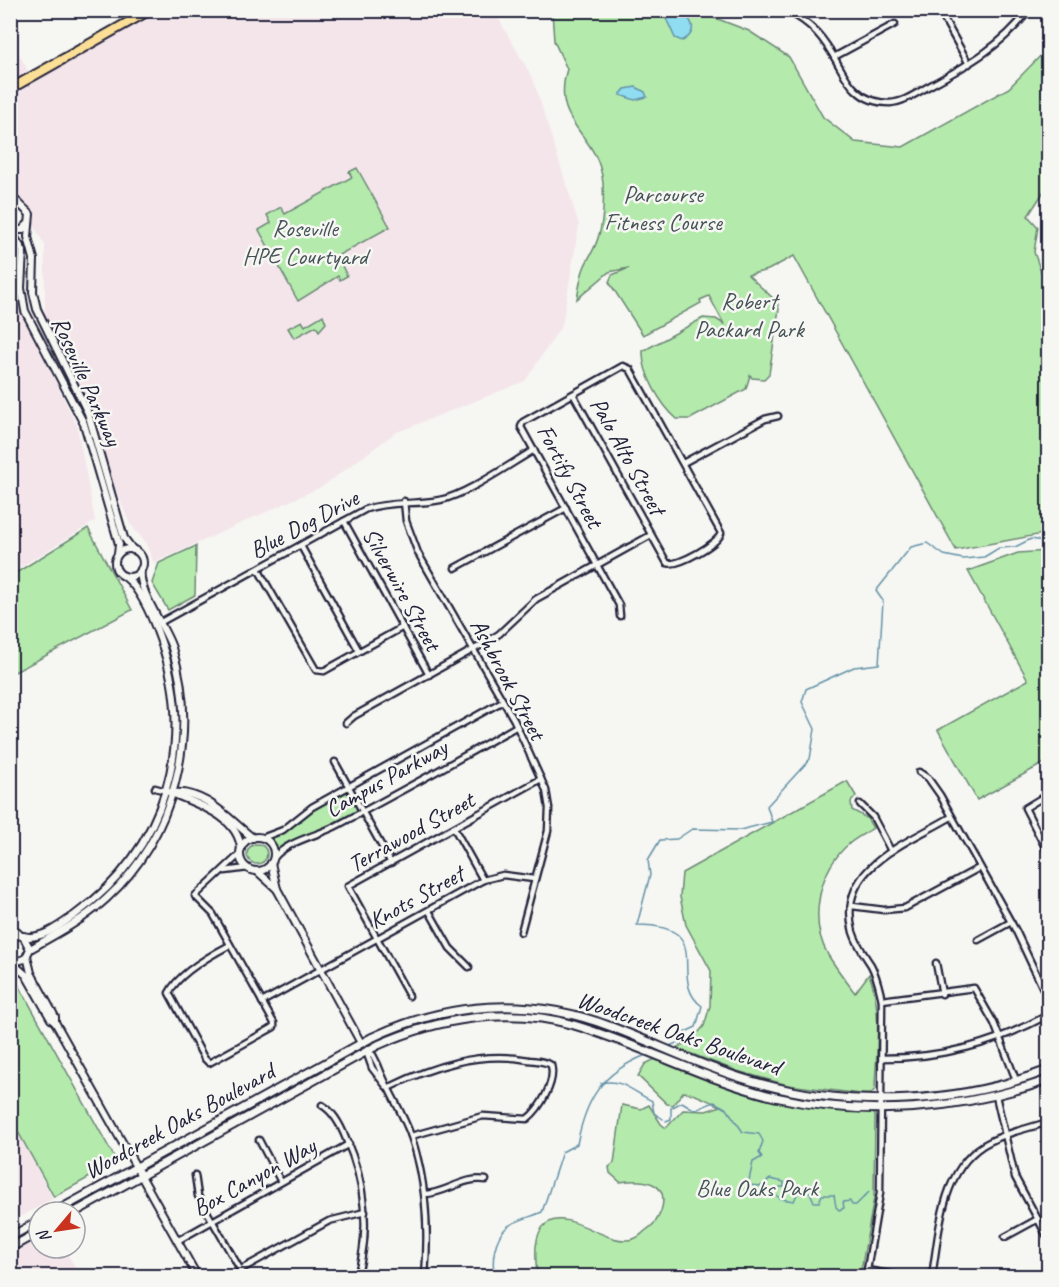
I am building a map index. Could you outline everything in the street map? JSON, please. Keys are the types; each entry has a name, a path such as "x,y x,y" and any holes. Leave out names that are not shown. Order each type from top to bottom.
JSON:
{"main road":[{"path":"10,89 150,10"},
{"name":"Woodcreek Oaks Boulevard","path":"77,1200 361,1043 394,1027 430,1015 502,1006 543,1009 575,1015 742,1079 788,1091 828,1096 882,1099 945,1095 1016,1080 1048,1070"},
{"name":"Woodcreek Oaks Boulevard","path":"87,1205 366,1051 397,1036 437,1024 504,1016 541,1018 573,1024 722,1082 772,1096 805,1102 882,1108 950,1105 996,1096 1048,1080"},
{"path":"361,1043 366,1051"},
{"path":"10,1237 27,1228"},
{"path":"10,1248 27,1239"}],"street":[{"path":"785,10 818,31 847,80 858,92 883,102 904,99 969,64 1005,36 1029,10"},
{"path":"798,17 801,10"},
{"path":"939,10 969,64"},
{"path":"834,57 895,24"},
{"path":"10,195 28,211 30,220 22,230 10,230"},
{"path":"10,205 21,204"},
{"name":"Roseville Parkway","path":"30,220 28,237 34,266 33,292 40,320 96,436 124,538 133,550"},
{"name":"Roseville Parkway","path":"10,230 23,251 21,288 25,311 88,435 119,544 118,554"},
{"path":"40,320 44,336 41,341 46,343 69,376"},
{"path":"573,394 623,366 630,369 683,464 765,419 778,416"},
{"name":"Fortify Street","path":"573,394 523,422 521,427 619,605 620,616"},
{"name":"Palo Alto Street","path":"573,394 666,562 672,565 716,542 721,536 719,528 683,464"},
{"name":"Blue Dog Drive","path":"161,622 344,521 382,504 440,500 456,495 534,450"},
{"name":"Ashbrook Street","path":"404,501 411,538 517,726 549,801 549,823 520,932"},
{"path":"455,568 566,508"},
{"name":"Silverwire Street","path":"344,521 429,675"},
{"path":"346,723 354,716 500,634 530,603 651,535"},
{"path":"301,546 359,651"},
{"path":"10,935 35,937 52,928 100,894 143,842 169,792 176,743 176,715 171,678 154,625 133,585 116,567 118,554 124,550 133,550 141,557 142,587 161,622 177,667 182,701 182,744 169,792 150,845 121,883 75,923 28,952 22,961 12,964"},
{"path":"258,568 314,669 324,671 403,627"},
{"path":"124,576 134,576 141,569"},
{"name":"Campus Parkway","path":"262,838 283,830 312,807 503,701"},
{"name":"Campus Parkway","path":"272,861 290,845 325,832 517,726"},
{"path":"335,762 391,863"},
{"path":"919,772 934,785 1011,922 1048,999"},
{"name":"Terrawood Street","path":"377,938 348,886 541,779"},
{"path":"155,788 192,796 216,807 253,838"},
{"path":"169,792 200,805 230,824 239,837 242,862 277,890"},
{"path":"1048,794 1024,808 1048,853"},
{"path":"860,804 873,818 891,851"},
{"path":"900,1276 866,1274 880,1193 882,1000 877,978 853,931 852,906 856,889 875,861 951,817"},
{"path":"454,828 483,880"},
{"path":"230,945 203,960 172,986 169,993 204,1058 209,1063 215,1062 274,1027 274,1023 230,945 207,906 195,896 211,880 225,871 241,851 245,842 253,838 262,838 272,846 277,890 361,1043"},
{"path":"256,871 265,869 272,861"},
{"path":"225,871 248,868"},
{"path":"852,906 884,910 905,908 979,868"},
{"name":"Knots Street","path":"262,1002 483,880 503,875 534,879"},
{"path":"429,910 450,948 469,967"},
{"path":"978,940 1011,922"},
{"path":"10,926 21,935 28,952 31,973 55,1017 55,1022"},
{"path":"377,938 409,996"},
{"path":"936,963 942,994"},
{"path":"12,964 29,979 51,1019 55,1022 197,1276"},
{"path":"882,1000 942,994 974,988 1001,1039 1016,1080"},
{"path":"882,1058 932,1056 1001,1039 1048,1015"},
{"path":"366,1051 367,1060 376,1069 388,1088 411,1136 425,1194 427,1240 425,1276"},
{"path":"388,1088 430,1069 478,1058 524,1059 551,1065 553,1070 546,1092 527,1119 483,1116 453,1122 411,1136"},
{"path":"996,1096 1015,1177 1048,1238"},
{"path":"322,1105 333,1114 349,1144 360,1179 365,1212 364,1247 357,1276"},
{"path":"932,1276 947,1196 953,1179 974,1152 1005,1135 1048,1122"},
{"path":"259,1140 281,1182"},
{"name":"Box Canyon Way","path":"177,1241 349,1144"},
{"path":"195,1175 198,1196 244,1276"},
{"path":"425,1194 445,1190 471,1179 486,1180"},
{"path":"240,1270 329,1221 365,1212"},
{"path":"1005,1237 1038,1219"}],"shaded area":[{"path":"159,11 494,11 533,79 579,225 562,325 525,381 395,433 323,486 154,563 145,542 130,524 45,321 45,245 11,188 10,92"},
{"path":"10,36 30,75 10,86"},
{"path":"10,227 19,245 27,323 77,426 95,521 11,573"},
{"path":"11,1119 53,1199 27,1200 27,1213 10,1222"},
{"path":"27,1245 27,1260 71,1260 80,1276 11,1276 11,1254"}],"green space":[{"path":"552,11 697,11 749,31 789,57 823,117 855,142 903,147 1009,88 1048,48 1048,185 1028,216 1038,227 1034,252 1048,292 1048,533 956,550 794,256 768,270 748,275 777,302 779,309 769,374 764,379 752,378 750,375 746,389 690,419 677,419 671,413 649,378 643,360 643,351 703,318 716,319 724,324 709,296 700,300 701,303 643,335 609,282 612,275 629,268 609,272 577,299 583,272 600,231 603,183 593,151 570,117 565,104 563,88 567,69 554,41"},
{"name":"Roseville HPE Courtyard","path":"357,168 390,227 337,256 347,276 340,280 338,276 298,301 259,230 271,223 267,215 281,207 285,214 352,177 349,172"},
{"path":"323,315 326,323 319,331 316,326 294,338 288,328 302,321 305,326"},
{"path":"88,528 132,610 15,672 10,661 11,576"},
{"path":"196,546 195,595 168,610 152,583 159,563"},
{"path":"1048,551 1048,761 977,800 938,730 1028,680 968,571 1018,553"},
{"path":"847,781 856,796 851,802 852,810 867,818 873,828 850,843 831,866 820,895 819,926 828,955 855,993 869,974 877,1016 875,1089 871,1094 861,1094 788,1085 737,1071 676,1048 693,1039 704,1026 710,1006 711,971 686,925 680,897 682,873"},
{"path":"344,792 349,793 357,808 356,812 276,850 269,839 283,833 309,812"},
{"path":"253,844 261,844 267,850 267,858 261,864 253,864 247,858 247,850"},
{"path":"10,980 17,982 117,1162 54,1197 11,1119"},
{"name":"Blue Oaks Park","path":"655,1059 761,1095 813,1106 871,1112 875,1115 874,1198 860,1276 537,1276 537,1241 546,1224 555,1220 566,1220 623,1240 638,1237 658,1218 663,1201 658,1187 645,1182 620,1182 610,1173 609,1167 614,1163 622,1105 641,1109 649,1105 666,1128 683,1110 706,1111 721,1106 687,1092 683,1092 673,1105 667,1104 638,1076 645,1064"}],"water":[{"path":"669,10 682,13 690,21 692,32 682,41 675,38 665,16"},
{"path":"636,87 645,92 647,97 635,100 620,95 625,89"}],"waterway":[{"path":"1048,232 1048,240"},
{"path":"667,1047 679,1042 683,1033 696,1027 702,1006 692,995 688,982 684,944 677,934 662,927 637,925 650,875 648,860 660,840 677,839 692,829 740,830 772,822 767,806 810,759 815,729 802,702 806,689 854,667 879,664 883,601 876,591 911,547 927,543 944,555 963,559 984,557 999,548 1015,547 1031,539 1048,542"},
{"path":"495,1276 493,1264 499,1237 507,1227 519,1220 542,1212 562,1152 577,1144 585,1114 598,1089 618,1070 646,1055"},
{"path":"601,1083 621,1084 652,1101 654,1113 663,1119"},
{"path":"666,1121 671,1119 671,1108 682,1102 695,1110 714,1102 727,1109 743,1132 759,1134 763,1141 759,1153 762,1157 753,1162 748,1185 761,1186 770,1179 784,1182 784,1187 780,1187 773,1193 781,1199 794,1201 799,1190 810,1192 814,1202 819,1202 822,1195 834,1195 836,1207 839,1210 844,1208 843,1202 850,1201 852,1205 856,1205 869,1192"}],"park label":[{"name":"Parcourse Fitness Course","path":"663,208"},
{"name":"Robert Packard Park","path":"749,315"}]}
